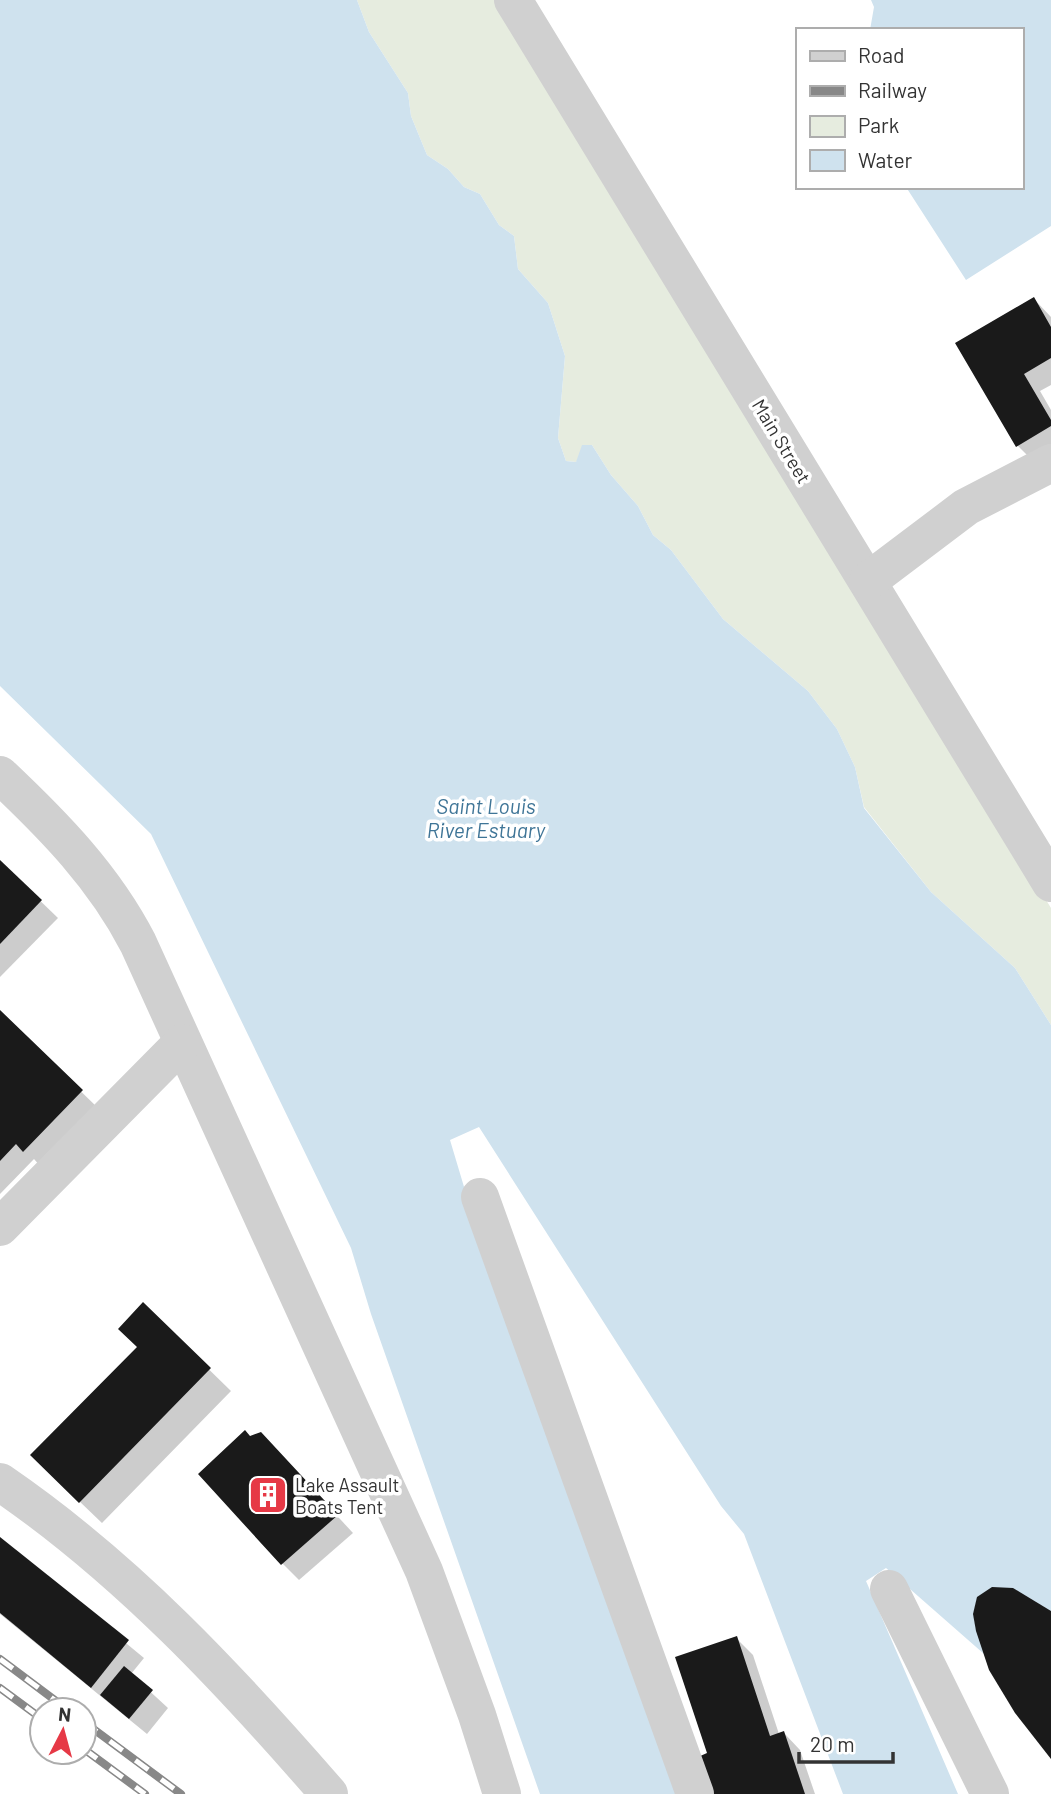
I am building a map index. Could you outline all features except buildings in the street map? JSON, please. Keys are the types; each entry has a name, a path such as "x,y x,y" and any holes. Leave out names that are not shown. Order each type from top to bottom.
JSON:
{"street":[{"name":"Main Street","path":"513,0 1051,883"},
{"path":"868,581 966,507 1051,463"},
{"path":"0,775 50,823 118,904 424,1571 502,1794"},
{"path":"0,1227 183,1043"},
{"path":"480,1196 695,1794"},
{"path":"0,1482 53,1520 146,1597 247,1700 329,1794"},
{"path":"889,1589 990,1794"}],"green space":[{"path":"357,0 497,0 1051,908 1051,1025 1015,968 931,892 864,807 855,767 837,729 808,691 723,619 671,550 653,535 638,506 611,475 592,445 576,462 566,461 558,438 565,356 548,303 518,269 514,236 499,225 480,194 464,187 448,169 427,155 411,116 408,93 369,32"}],"water":[{"name":"Saint Louis River Estuary","path":"0,0 357,0 369,32 408,93 411,116 427,155 448,169 464,187 480,194 499,225 514,236 518,269 548,303 565,356 558,438 566,461 576,462 582,445 592,445 611,475 638,506 653,535 671,550 723,619 808,691 837,729 855,767 864,808 931,892 1015,968 1051,1025 1051,1733 1032,1696 886,1568 866,1581 958,1794 843,1794 744,1534 721,1506 479,1127 450,1140 482,1247 678,1794 540,1794 371,1314 351,1248 151,834 0,686"},
{"path":"871,0 1051,0 1051,226 966,280 907,189 1023,189 1023,28 870,28 874,7"}],"railway":[{"path":"0,1659 49,1696"},
{"path":"0,1688 28,1709"},
{"path":"98,1732 181,1794"},
{"path":"98,1759 145,1794"}],"place":[{"name":"Lake Assault Boats Tent","path":"268,1495"}]}
